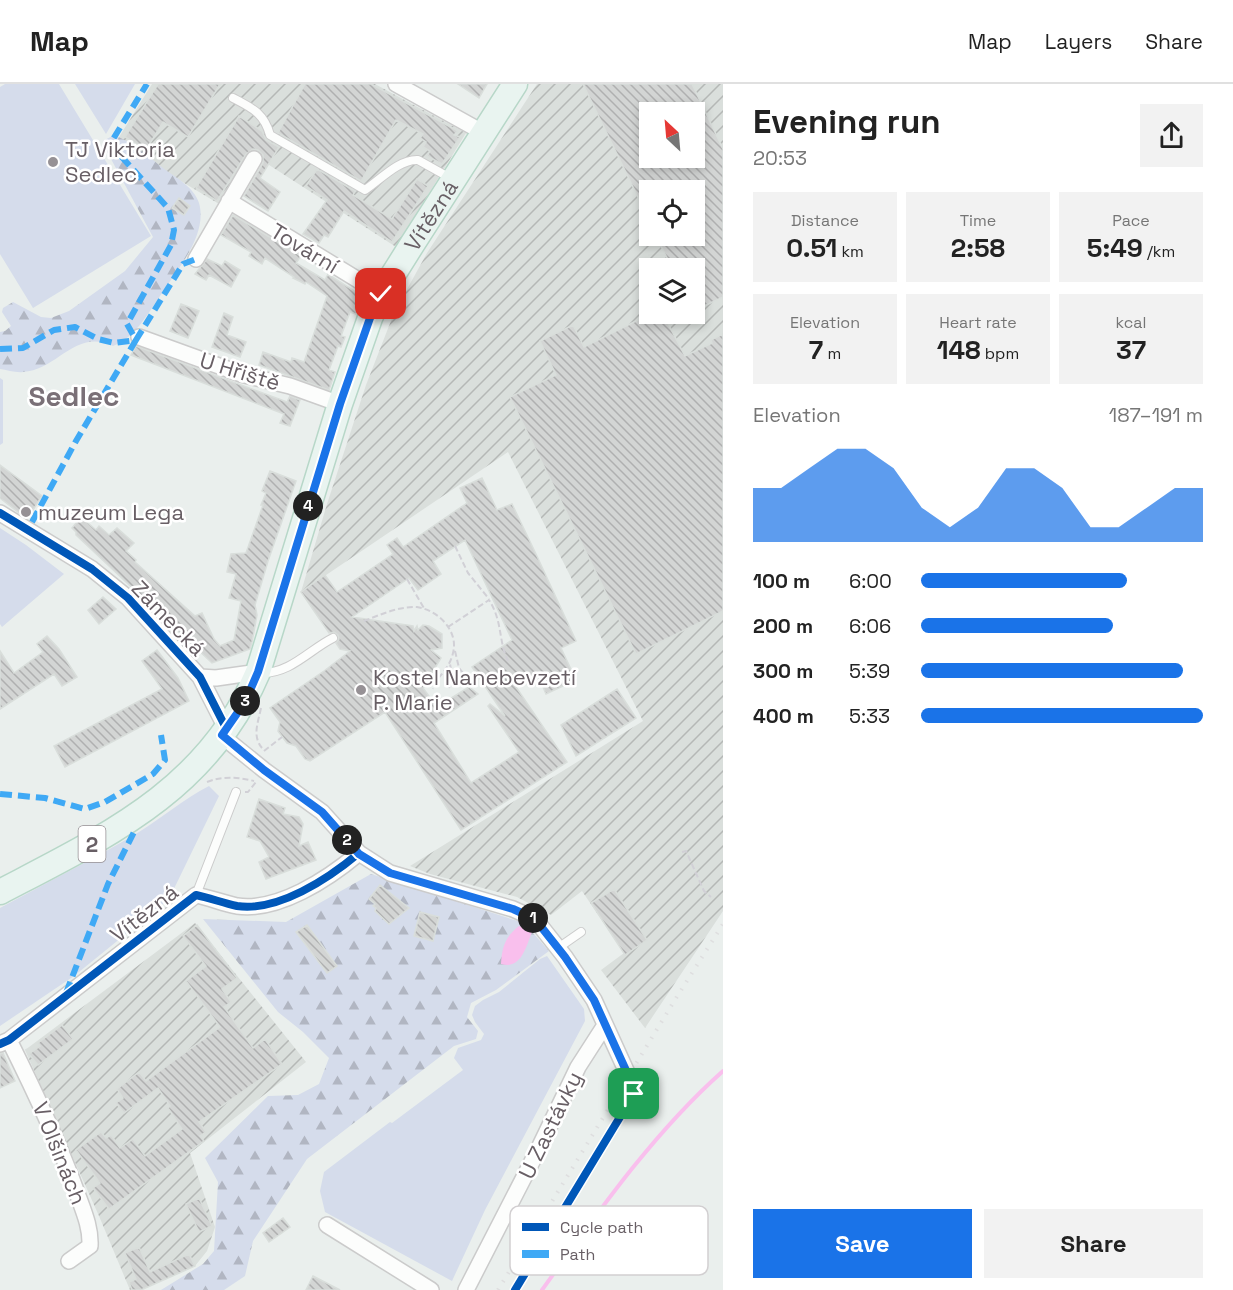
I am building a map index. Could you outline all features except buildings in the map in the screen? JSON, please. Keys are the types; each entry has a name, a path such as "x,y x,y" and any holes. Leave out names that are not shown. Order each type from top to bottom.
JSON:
{"main road":[{"name":"Vítězná","path":"0,892 136,818 190,771 225,733 245,702 258,672 340,404 370,318 381,294 515,84"}],"street":[{"path":"396,84 484,133"},
{"path":"196,259 254,159"},
{"name":"Tovární","path":"229,201 381,294"},
{"name":"U Hřiště","path":"140,337 241,374 290,386 340,404"},
{"name":"Zámecká","path":"0,513 92,569 128,598 200,677 225,733"},
{"name":"Zámecká","path":"200,677 216,678 258,672"},
{"path":"225,733 264,770 322,812 359,854 390,873 513,909 535,919 594,1000 634,1088 634,1094"},
{"name":"Vítězná","path":"5,1042 196,895 237,906 252,907 278,903 341,868 359,854"},
{"name":"U Zastávky","path":"466,1290 578,1067 604,1025"},
{"name":"V Olšinách","path":"5,1042 50,1124 91,1233 90,1246 69,1261"},
{"path":"327,1225 431,1290"}],"lane":[{"path":"233,98 258,112 267,122 270,135 365,190 402,164 413,160 418,160 454,179"},
{"path":"258,672 272,673 284,669 333,638"},
{"path":"196,895 236,792"},
{"path":"558,948 581,932"}],"path":[{"path":"455,546 468,573 489,600 499,619 508,661"},
{"path":"407,579 425,609"},
{"path":"448,627 489,600"},
{"path":"364,621 409,608 425,609 441,618 448,627 454,640 459,668 467,678"},
{"path":"433,689 434,684 444,674 450,663 454,650"},
{"path":"449,688 452,675 450,663"},
{"path":"263,700 256,732 257,743 264,752 282,737"},
{"path":"682,852 686,851 704,891 711,897"}],"shaded area":[{"path":"152,84 375,84 466,133 396,247 252,154 219,204 116,142"},
{"path":"537,84 723,84 723,911 645,1028 601,970 624,953 582,891 551,915 517,897 430,874 410,866 643,721 508,452 301,592 366,385 394,313 427,253"},
{"path":"195,923 306,1062 190,1153 215,1227 207,1251 195,1266 141,1290 130,1290 25,1050"},
{"path":"519,926 532,932 525,950 513,964 501,964 505,943 510,934"}],"green space":[{"name":"TJ Viktoria Sedlec","path":"5,84 59,84 151,236 33,308 0,254 0,87"},
{"path":"75,84 135,84 106,134"},
{"path":"114,135 146,154 184,183 197,197 201,215 190,251 141,324 121,342 113,346 100,342 88,342 35,370 14,372 0,369 0,332 11,326 2,312 3,308 13,302 41,317 51,318 69,311 125,271 153,237 104,146 103,141"},
{"path":"0,378 3,380 3,443 0,445"},
{"path":"0,528 64,574 2,627 0,624"},
{"path":"209,786 219,796 169,899 74,976 0,1026 0,908 122,842"},
{"path":"371,874 524,923 549,951 496,990 471,1003 467,1017 478,1031 476,1039 454,1046 307,1159 253,1241 245,1276 224,1290 161,1290 203,1264 214,1251 218,1182 205,1158 268,1096 298,1095 319,1084 329,1058 303,1032 278,1012 203,919 286,922"},
{"path":"547,956 584,1009 585,1021 485,1210 452,1281 325,1212 320,1191 324,1172 463,1070 454,1058 458,1048 481,1040 484,1034 472,1015 475,1006 499,992"}],"waterway":[{"path":"604,1206 649,1148 697,1095 723,1071"},
{"path":"542,1290 553,1275"}],"railway":[{"path":"549,1206 723,924"},
{"path":"498,1290 510,1270"}],"marked path":[{"path":"32,522 76,441 136,340 127,324 171,245 174,230 168,208 110,144 147,84"},
{"path":"0,349 23,348 54,330 75,327 98,339 114,343 136,340 183,264 196,259"},
{"path":"0,794 45,798 85,809 105,802 153,774 165,760 161,735"},
{"path":"66,993 108,884 135,830"}],"cycle path":[{"path":"0,513 92,569 128,598 200,677 227,730 222,736 322,812 359,853 390,873 513,909 535,919 565,957 594,1000 634,1088 634,1094 566,1206"},
{"path":"0,1044 9,1040 196,895 237,906 253,907 269,904 302,892 318,883 359,853"},
{"path":"515,1290 524,1275"}],"place":[{"name":"TJ Viktoria Sedlec","path":"53,162"},
{"name":"muzeum Lega","path":"26,512"},
{"name":"Kostel Nanebevzetí P. Marie","path":"361,690"}],"district":[{"name":"Sedlec","path":"74,396"}],"route":[{"path":"381,294 370,318 340,404 258,672 245,702 222,735 264,770 322,812 359,854 390,873 513,909 535,919 565,957 594,1000 634,1088 634,1094"}]}
